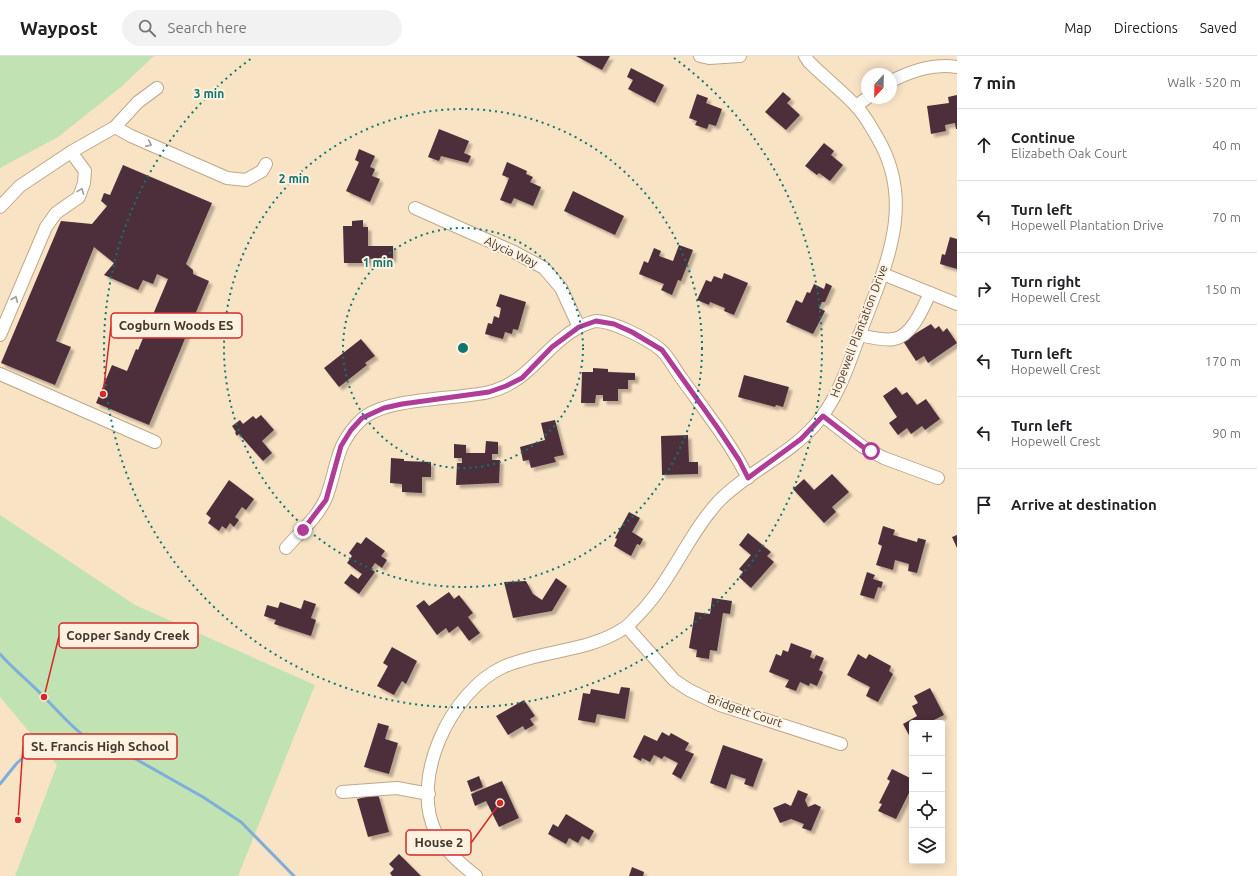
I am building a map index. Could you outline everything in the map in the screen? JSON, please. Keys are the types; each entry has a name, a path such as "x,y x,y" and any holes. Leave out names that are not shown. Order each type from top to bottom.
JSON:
{"street":[{"path":"700,56 709,58 740,56"},
{"name":"Hopewell Plantation Drive","path":"476,876 458,862 435,832 430,814 429,794 432,762 445,729 470,691 485,678 502,668 515,663 596,643 627,627 665,583 692,535 719,501 801,439 823,416 838,388 883,274 895,231 895,186 892,172 880,143 856,106 809,62 805,56"},
{"path":"897,78 912,71 940,66 957,67"},
{"path":"0,207 20,186 70,152 115,127 138,102 157,88"},
{"path":"856,106 861,102"},
{"path":"115,127 131,136 227,178 246,180 262,170 266,164"},
{"path":"0,335 46,227 56,213 79,197 84,183 85,171 70,152"},
{"name":"Alycia Way","path":"415,208 514,252 544,268 561,288 579,327"},
{"path":"883,274 957,304"},
{"path":"859,335 882,340 894,339 903,336 915,321 930,293"},
{"path":"286,548 313,518 326,500 341,446 351,430 362,418 384,408 402,404 482,393 506,386 522,378 552,347 579,327 596,321 614,324 632,332 662,350 717,427 739,460 748,478"},
{"path":"0,374 156,442"},
{"path":"823,416 863,447 884,458 938,478"},
{"name":"Bridgett Court","path":"627,627 674,680 690,690 720,705 841,744"},
{"path":"342,792 396,788 429,794"}],"green space":[{"path":"0,56 154,56 121,87 58,137 0,168"},
{"path":"0,515 135,605 315,685 238,876 15,876 57,765 0,697"}],"building":[{"path":"576,56 610,56 602,70"},
{"path":"631,68 664,85 655,103 628,89 633,80 627,77"},
{"path":"783,92 791,99 787,103 800,115 786,130 765,112"},
{"path":"697,94 708,98 706,103 722,109 716,126 709,124 707,129 695,125 697,121 689,118"},
{"path":"957,95 957,129 955,123 945,125 946,131 931,134 927,106 949,103 948,97"},
{"path":"439,129 469,141 464,153 471,156 468,163 441,156 439,161 428,157"},
{"path":"824,143 834,151 831,155 843,165 830,181 819,173 817,175 805,166"},
{"path":"359,149 375,156 370,167 375,169 372,176 380,179 370,202 346,191 359,162 355,160"},
{"path":"507,162 527,171 526,174 533,177 530,182 541,187 533,206 514,198 511,204 500,200 509,178 502,175"},
{"path":"123,165 212,203 186,264 193,270 193,274 209,281 149,425 96,403 112,365 127,371 136,349 138,350 168,279 157,274 153,284 143,280 138,290 104,275 114,263 94,247 56,341 71,347 55,385 1,363 61,221 92,224 107,206 101,201 104,193 110,195"},
{"path":"573,191 624,216 615,235 564,211"},
{"path":"363,220 363,227 368,227 368,246 393,246 393,259 370,259 370,263 344,263 343,226 352,226 352,221"},
{"path":"950,237 957,239 957,269 940,264 942,254 945,255"},
{"path":"679,245 693,250 681,281 678,280 672,295 661,290 664,284 639,274 644,261 648,263 654,248 661,251 659,256 673,261"},
{"path":"724,273 748,283 734,315 724,311 725,308 710,302 709,305 697,300 706,280 711,282 714,276 722,279"},
{"path":"826,283 832,286 825,302 822,302 819,308 825,311 813,334 786,322 796,300 802,303 807,292 810,293 814,284 824,289"},
{"path":"500,294 526,302 518,330 513,329 512,334 505,332 503,339 485,334 488,323 492,324 494,316 499,318 501,308 496,306"},
{"path":"931,324 935,329 939,326 943,332 947,328 957,343 928,363 924,356 916,361 903,341"},
{"path":"361,339 375,356 365,363 367,365 339,387 324,368"},
{"path":"593,368 608,369 608,372 635,373 635,380 628,380 628,389 618,389 618,401 603,401 603,395 596,395 595,403 581,403 582,372 593,372"},
{"path":"744,375 789,387 783,407 776,405 775,407 738,397"},
{"path":"896,387 902,395 907,392 917,405 926,399 940,419 925,430 922,426 911,434 907,428 898,435 889,423 897,417 883,396"},
{"path":"261,415 274,430 262,441 272,453 263,461 239,434 237,436 232,426 240,420 243,424 253,416 256,419"},
{"path":"555,420 564,455 554,457 556,462 531,468 529,460 523,461 520,447 545,440 541,423"},
{"path":"688,435 689,462 698,462 698,474 662,475 661,436"},
{"path":"486,441 498,442 498,454 492,454 492,460 500,460 499,483 456,485 457,463 462,463 462,458 454,458 454,444 466,445 466,453 485,453"},
{"path":"391,458 404,459 404,461 431,462 431,477 422,477 422,493 402,492 402,484 390,483"},
{"path":"832,474 849,492 832,507 836,512 824,523 793,489 804,479 814,490"},
{"path":"229,480 254,499 246,510 242,507 235,517 239,520 234,527 230,523 226,529 222,526 219,531 208,523 211,518 206,514"},
{"path":"629,512 640,518 632,532 643,539 640,545 637,544 631,556 614,546 617,539 615,538"},
{"path":"883,526 895,530 893,535 917,542 918,538 926,540 917,573 908,571 909,564 895,560 893,570 876,565 882,546 878,544"},
{"path":"748,533 771,552 767,556 774,562 751,588 739,577 743,572 739,569 751,555 739,545"},
{"path":"957,535 957,548 952,537"},
{"path":"366,537 385,551 381,556 387,560 382,568 375,563 371,569 375,572 359,594 344,583 351,574 358,579 362,574 347,563 352,556 349,553 357,542 361,544"},
{"path":"867,572 875,575 873,579 883,582 881,588 878,587 874,599 860,595"},
{"path":"556,578 567,586 552,611 513,618 504,582 526,581 533,594 542,600"},
{"path":"449,592 454,599 459,595 473,613 468,617 480,633 469,641 458,626 449,633 446,628 437,635 416,606 424,600 429,606"},
{"path":"712,598 732,601 730,614 723,613 717,651 710,650 709,659 696,657 697,650 689,648 695,612 710,614"},
{"path":"304,600 316,604 311,618 316,620 311,636 274,624 276,620 264,616 267,605 278,608 280,602 301,609"},
{"path":"791,643 812,651 810,657 814,659 816,655 824,658 819,670 823,672 817,686 810,683 809,686 800,682 796,691 785,687 789,680 769,672 776,654 781,656 783,650 788,652"},
{"path":"392,647 417,661 406,684 402,681 394,695 377,686 388,666 383,663"},
{"path":"858,654 866,659 869,654 891,666 889,671 893,674 878,702 866,696 870,687 847,675"},
{"path":"621,687 630,688 625,719 597,714 595,723 578,720 583,693 590,694 591,689 619,694"},
{"path":"930,688 944,715 934,720 910,720 917,716 912,706 918,703 914,696"},
{"path":"524,700 535,716 530,719 534,725 525,730 523,726 508,735 496,716"},
{"path":"909,721 909,735 903,724"},
{"path":"378,723 389,726 385,739 398,743 389,774 364,767"},
{"path":"662,732 669,736 671,733 689,743 685,750 694,754 681,779 672,774 678,763 664,756 662,759 654,755 650,762 642,758 641,761 633,757 644,735 657,741"},
{"path":"723,745 763,759 753,787 744,784 746,779 731,774 726,789 710,783"},
{"path":"892,769 909,778 909,793 896,819 878,811 882,804 879,803 890,781 887,779"},
{"path":"479,776 483,787 471,792 467,781"},
{"path":"502,781 519,818 499,827 486,801 475,806 471,794"},
{"path":"798,790 808,794 805,800 808,807 815,804 821,807 811,831 802,828 804,824 791,819 780,823 773,808 785,803 791,806"},
{"path":"378,794 389,832 368,837 357,799"},
{"path":"566,814 594,831 589,840 582,836 578,843 569,838 566,844 548,834 553,824 558,827"},
{"path":"399,854 421,876 392,876 390,873 394,869 389,864"},
{"path":"632,867 644,872 643,876 629,876"}],"waterway":[{"path":"0,654 80,733 101,747 112,751 125,753 203,797 241,822 294,876"},
{"path":"0,784 17,763 27,754 71,750 93,743"}],"place":[{"name":"Cogburn Woods ES","path":"103,394"},
{"name":"Copper Sandy Creek","path":"44,697"},
{"name":"House 2","path":"500,803"},
{"name":"St. Francis High School","path":"18,820"}],"route":[{"path":"303,530 326,500 341,446 351,430 362,418 384,408 402,404 489,392 506,386 522,378 552,347 579,327 596,321 614,324 632,332 662,350 717,427 739,460 748,478 801,439 823,416 863,447 871,451"}]}
